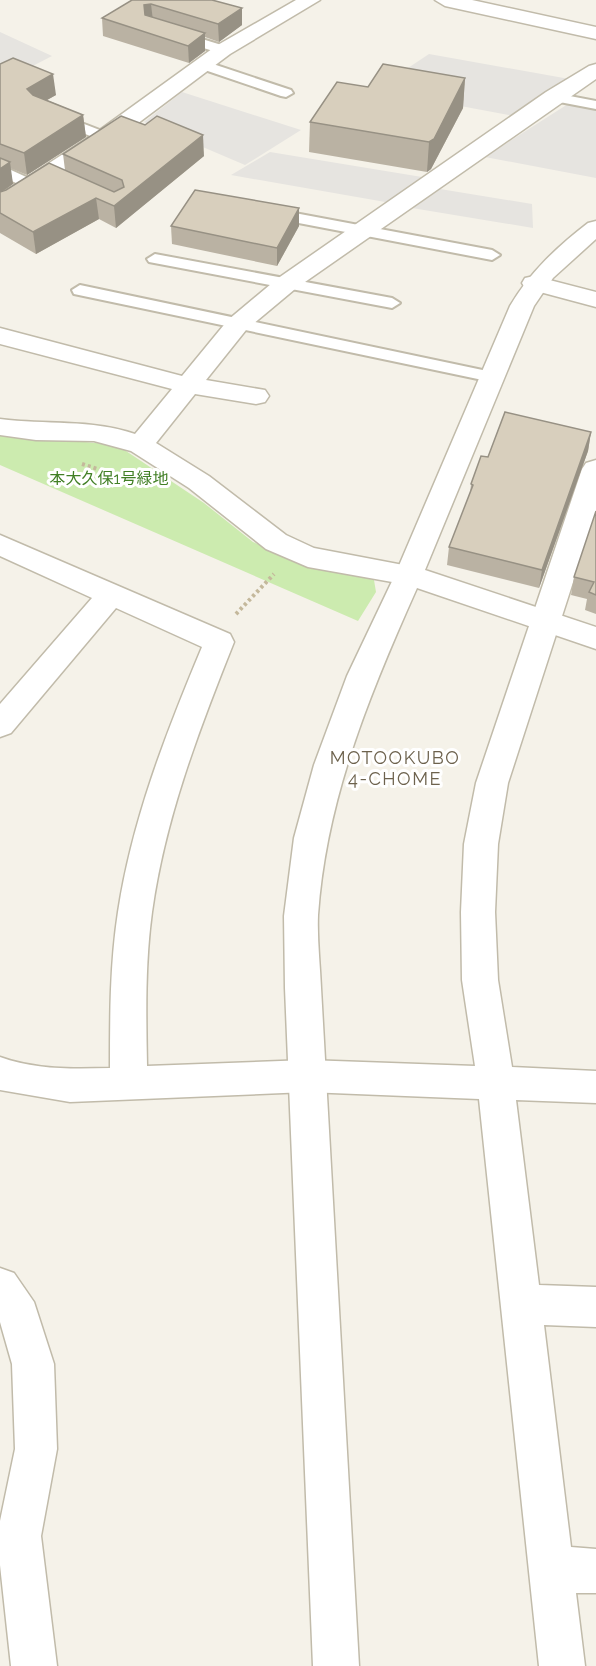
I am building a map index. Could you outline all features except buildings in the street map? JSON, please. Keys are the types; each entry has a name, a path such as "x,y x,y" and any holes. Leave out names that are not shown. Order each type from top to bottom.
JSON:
{"street":[{"path":"0,205 105,137 201,64 310,0"},
{"path":"445,0 596,33"},
{"path":"140,445 237,325 286,284 596,70"},
{"path":"336,1666 301,916 311,838 330,765 362,676 409,575 534,283 568,250 596,228"},
{"path":"534,283 596,300"},
{"path":"0,336 188,384 256,396"},
{"path":"0,427 36,432 94,433 114,436 140,445 199,482 276,542 295,552 308,557 409,575 596,638"},
{"path":"562,1666 496,1084 480,980 478,912 481,844 492,783 546,622 590,508 596,469"},
{"path":"0,544 219,642 172,758 151,828 135,911 128,990 129,1085"},
{"path":"0,725 112,594"},
{"path":"0,1073 8,1077 70,1086 307,1076 596,1088"},
{"path":"0,1287 20,1316 33,1364 36,1449 20,1536 34,1666"},
{"path":"521,1304 596,1307"},
{"path":"551,1569 596,1571"}],"lane":[{"path":"162,31 223,50"},
{"path":"201,64 286,93"},
{"path":"554,97 596,105"},
{"path":"42,111 105,137"},
{"path":"0,170 66,183"},
{"path":"258,211 492,255"},
{"path":"155,259 392,303"},
{"path":"80,290 237,325 492,377"}],"path":[{"path":"74,462 136,481"},
{"path":"212,639 295,552"}],"green space":[{"name":"本大久保1号緑地","path":"0,434 117,445 204,503 253,542 304,564 374,580 376,592 358,621 0,465"}],"shaded area":[{"path":"0,32 52,56 0,83"},
{"path":"429,54 575,80 520,117 375,90"},
{"path":"182,92 301,130 245,165 144,122"},
{"path":"568,104 596,109 596,178 485,157"},
{"path":"270,152 428,178 391,203 231,175"},
{"path":"440,189 532,204 533,228 412,208"}],"district":[{"name":"MOTOOKUBO 4-CHOME","path":"395,768"}]}
